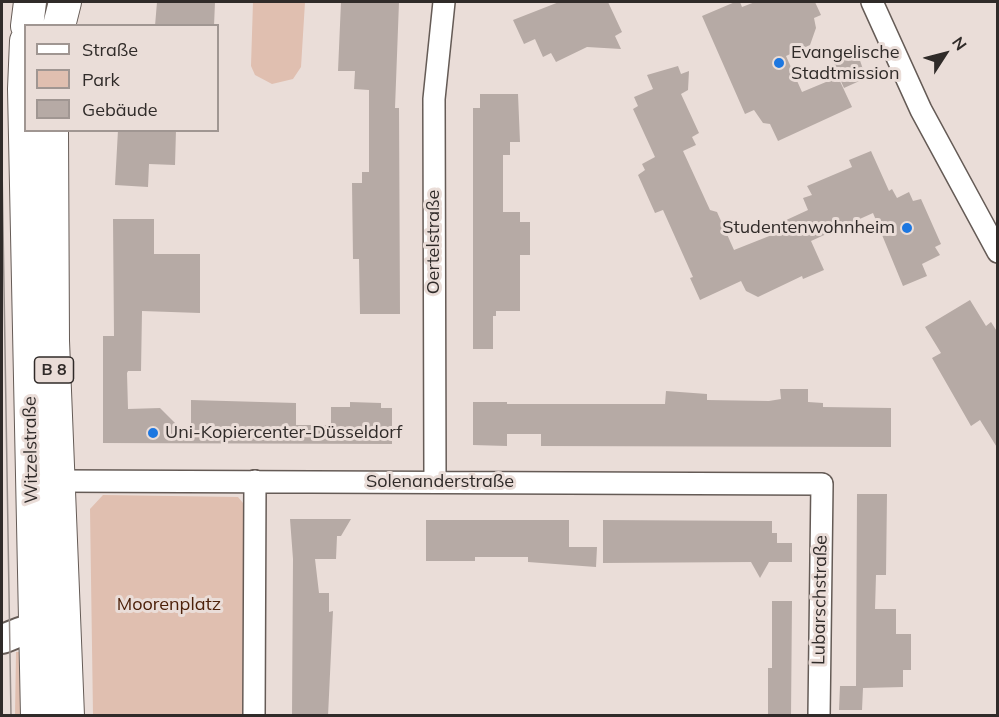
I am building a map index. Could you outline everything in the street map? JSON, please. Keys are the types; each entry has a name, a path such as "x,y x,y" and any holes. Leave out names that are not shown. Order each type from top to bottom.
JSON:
{"main road":[{"path":"59,24 64,2"},
{"name":"Witzelstraße","path":"25,132 37,716"},
{"name":"Witzelstraße","path":"52,132 53,341 68,716"}],"street":[{"name":"Oertelstraße","path":"435,482 434,99 444,2"},
{"path":"872,2 921,110 998,252"},
{"name":"Solenanderstraße","path":"58,481 822,484"},
{"path":"254,716 255,481"},
{"name":"Lubarschstraße","path":"819,716 822,484"},
{"path":"2,639 35,627 49,635 51,650 65,658"}],"green space":[{"path":"253,2 305,2 301,67 293,79 272,84 255,75 251,66"},
{"name":"Moorenplatz","path":"103,495 238,497 248,509 245,715 93,715 90,509"},
{"path":"16,652 27,652 30,715 15,715"}],"building":[{"path":"157,2 215,2 214,24 155,24"},
{"path":"341,2 399,2 395,108 399,108 400,314 360,314 359,259 353,259 352,183 362,183 362,172 369,172 369,90 354,89 355,71 338,71"},
{"path":"559,2 608,2 622,32 615,36 621,49 587,47 556,62 551,53 543,57 535,39 524,44 513,20"},
{"path":"740,2 742,7 755,2 815,2 821,15 814,18 816,28 810,45 786,56 802,92 838,77 852,107 778,141 770,124 763,123 754,110 745,114 702,16"},
{"path":"855,46 866,78 844,88 829,55"},
{"path":"678,66 681,74 689,71 688,90 681,94 699,133 692,137 696,145 683,151 710,210 717,212 734,250 787,229 782,222 808,210 803,198 812,195 807,186 852,167 849,160 871,151 889,191 892,189 897,198 909,192 913,201 921,199 941,244 935,247 940,255 922,264 927,276 903,286 873,213 811,241 824,270 803,279 802,276 758,297 746,291 741,281 700,300 690,278 693,277 663,210 655,213 638,175 645,170 642,164 655,157 633,109 638,106 634,97 653,89 647,75"},
{"path":"480,94 518,94 520,142 510,142 510,155 503,155 503,212 520,212 520,222 530,222 530,255 520,255 520,311 496,311 496,316 493,316 493,349 473,349 473,108 480,108"},
{"path":"118,132 176,132 175,165 149,164 148,187 115,185"},
{"path":"113,219 154,219 154,254 200,254 200,313 142,311 141,371 128,371 127,373 128,409 160,408 191,439 191,400 296,403 296,425 331,425 331,407 350,407 350,402 381,403 381,408 392,408 392,444 103,443 103,336 114,336"},
{"path":"970,300 986,326 991,322 998,333 998,449 980,420 971,426 932,358 941,353 925,327"},
{"path":"780,389 808,389 808,402 823,403 823,407 891,408 891,447 541,446 541,434 507,434 507,446 473,445 473,402 665,404 666,391 707,394 707,400 769,401 781,399"},
{"path":"857,494 887,494 886,575 876,575 875,609 896,609 896,634 911,634 911,670 903,670 903,687 863,688 862,710 839,710 840,686 856,686"},
{"path":"290,519 351,519 341,536 337,536 336,559 315,559 319,593 329,593 329,612 333,611 328,716 292,716 293,559"},
{"path":"426,520 569,520 569,547 597,547 596,567 528,562 528,557 475,557 475,561 426,561"},
{"path":"603,520 772,521 772,533 777,533 777,543 792,543 792,562 769,562 760,578 751,562 603,563"},
{"path":"772,601 792,601 791,716 768,716 768,668 772,668"}],"tram line":[{"path":"2,165 11,716"}],"place":[{"name":"Evangelische Stadtmission","path":"779,63"},
{"name":"Studentenwohnheim","path":"907,228"},
{"name":"Uni-Kopiercenter-Düsseldorf","path":"153,433"}]}
